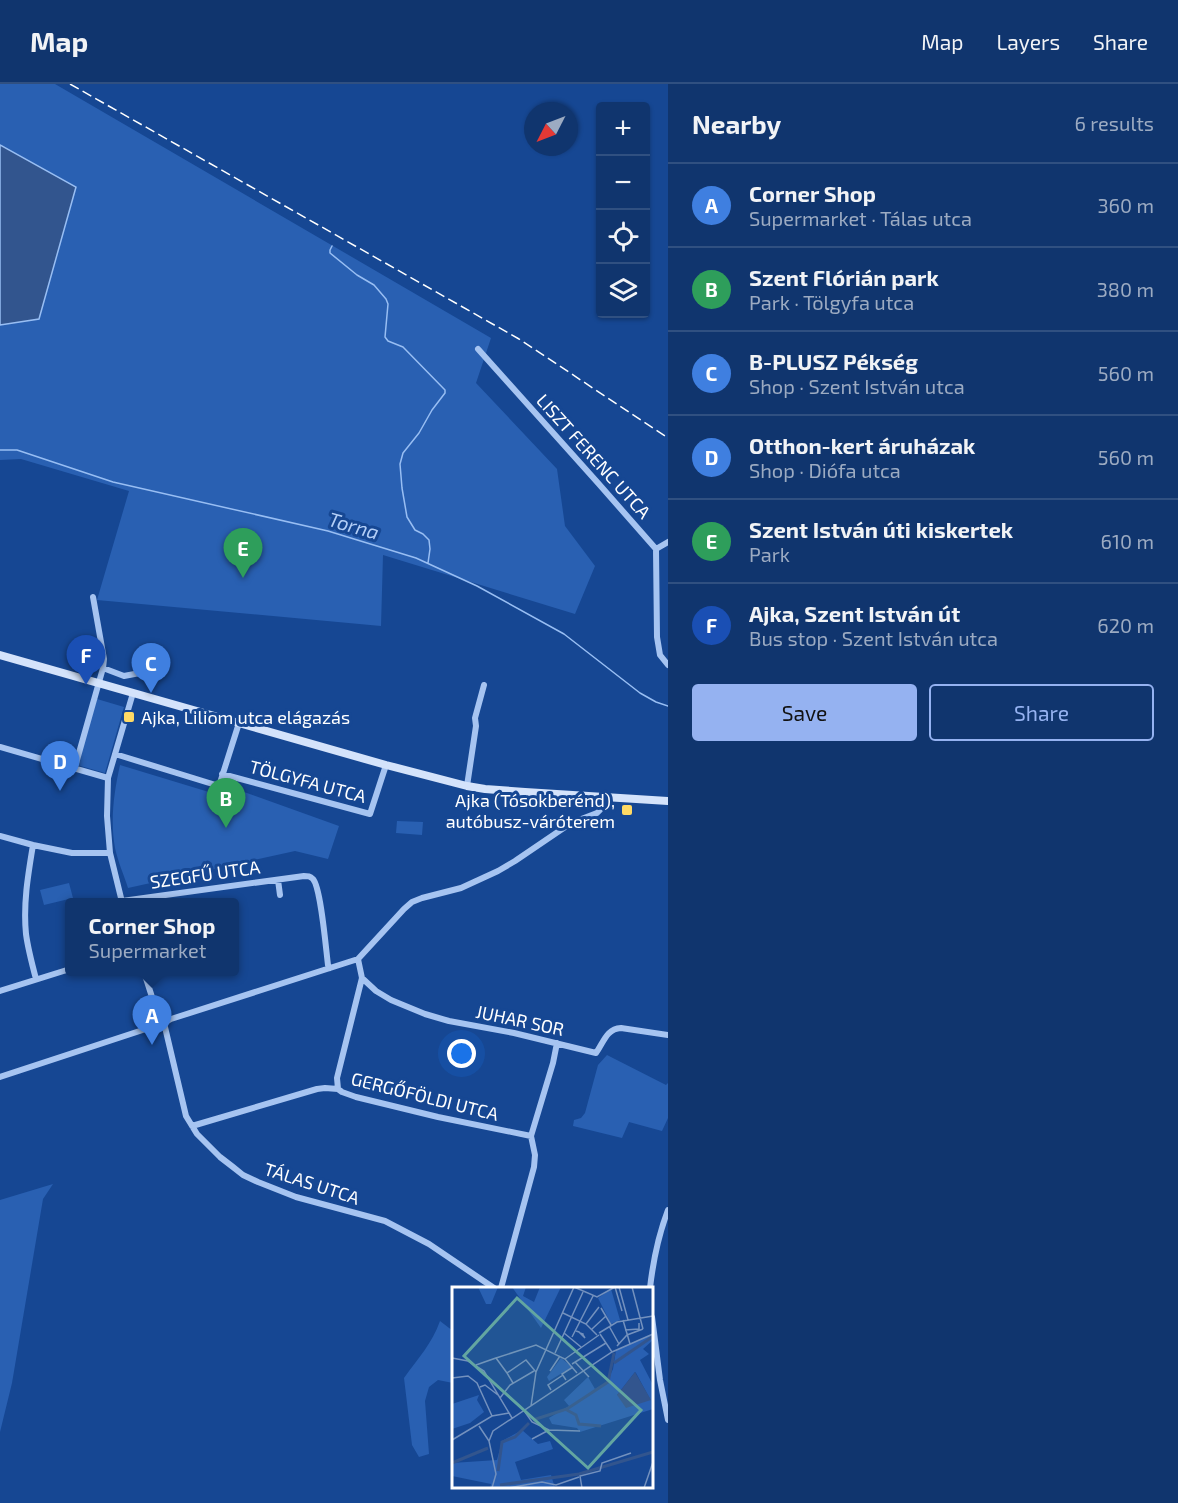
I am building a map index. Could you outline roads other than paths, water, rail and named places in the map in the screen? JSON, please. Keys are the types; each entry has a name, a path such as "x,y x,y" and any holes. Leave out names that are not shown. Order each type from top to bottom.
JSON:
{"main road":[{"path":"0,656 467,786 668,801"}],"street":[{"name":"LISZT FERENC UTCA","path":"478,349 656,549"},
{"path":"668,542 656,549 657,637 660,655 668,665"},
{"path":"75,767 104,659 93,597"},
{"path":"103,668 124,676 149,673"},
{"path":"467,786 476,726 475,718 484,685"},
{"path":"121,898 110,853 107,816 108,778 133,693"},
{"name":"TÖLGYFA UTCA","path":"115,754 219,786 239,723"},
{"path":"0,747 108,778"},
{"name":"TÖLGYFA UTCA","path":"222,774 370,814 386,765"},
{"path":"0,1077 164,1023 171,1018 358,959 412,902 461,888 498,871 571,823 597,813 608,797"},
{"path":"0,836 72,852 110,853"},
{"path":"33,845 25,911 29,954 36,980"},
{"path":"278,879 309,876 313,879 319,897 330,968"},
{"name":"SZEGFŰ UTCA","path":"149,898 278,879 280,895"},
{"name":"GERGŐFÖLDI UTCA","path":"358,959 362,978 337,1078 338,1089 366,1100 531,1136"},
{"path":"0,991 65,970"},
{"name":"TÁLAS UTCA","path":"145,976 159,1019 164,1023 186,1116 197,1134 220,1157 243,1175 296,1197 385,1221 429,1244 493,1287"},
{"name":"JUHAR SOR","path":"362,978 384,996 424,1014 557,1042 596,1053 605,1036 614,1028 668,1035"},
{"path":"501,1287 534,1167 535,1155 531,1136 557,1042"},
{"path":"192,1126 317,1089 338,1089"},
{"path":"650,1287 660,1230 668,1210"},
{"path":"653,1331 668,1420"},
{"path":"653,1378 660,1380"}],"waterway":[{"path":"332,246 330,253 357,275 374,285 386,299 388,304 385,337 388,341 403,347 445,390 419,433 403,453 400,464 407,517 415,530 429,540 428,563"},
{"name":"Torna","path":"0,450 17,450 113,482 328,531 416,558 477,586 564,634 640,693 668,706"}],"railway":[{"path":"70,84 519,339 668,438"}],"place":[{"name":"Szent István úti kiskertek","path":"243,578"},
{"name":"Ajka, Szent István út","path":"86,685"},
{"name":"B-PLUSZ Pékség","path":"151,693"},
{"name":"Ajka, Liliom utca elágazás","path":"129,717"},
{"name":"Otthon-kert áruházak","path":"60,791"},
{"name":"Ajka (Tósokberénd), autóbusz-váróterem","path":"627,810"},
{"name":"Szent Flórián park","path":"226,828"},
{"name":"Corner Shop","path":"152,1045"}]}
